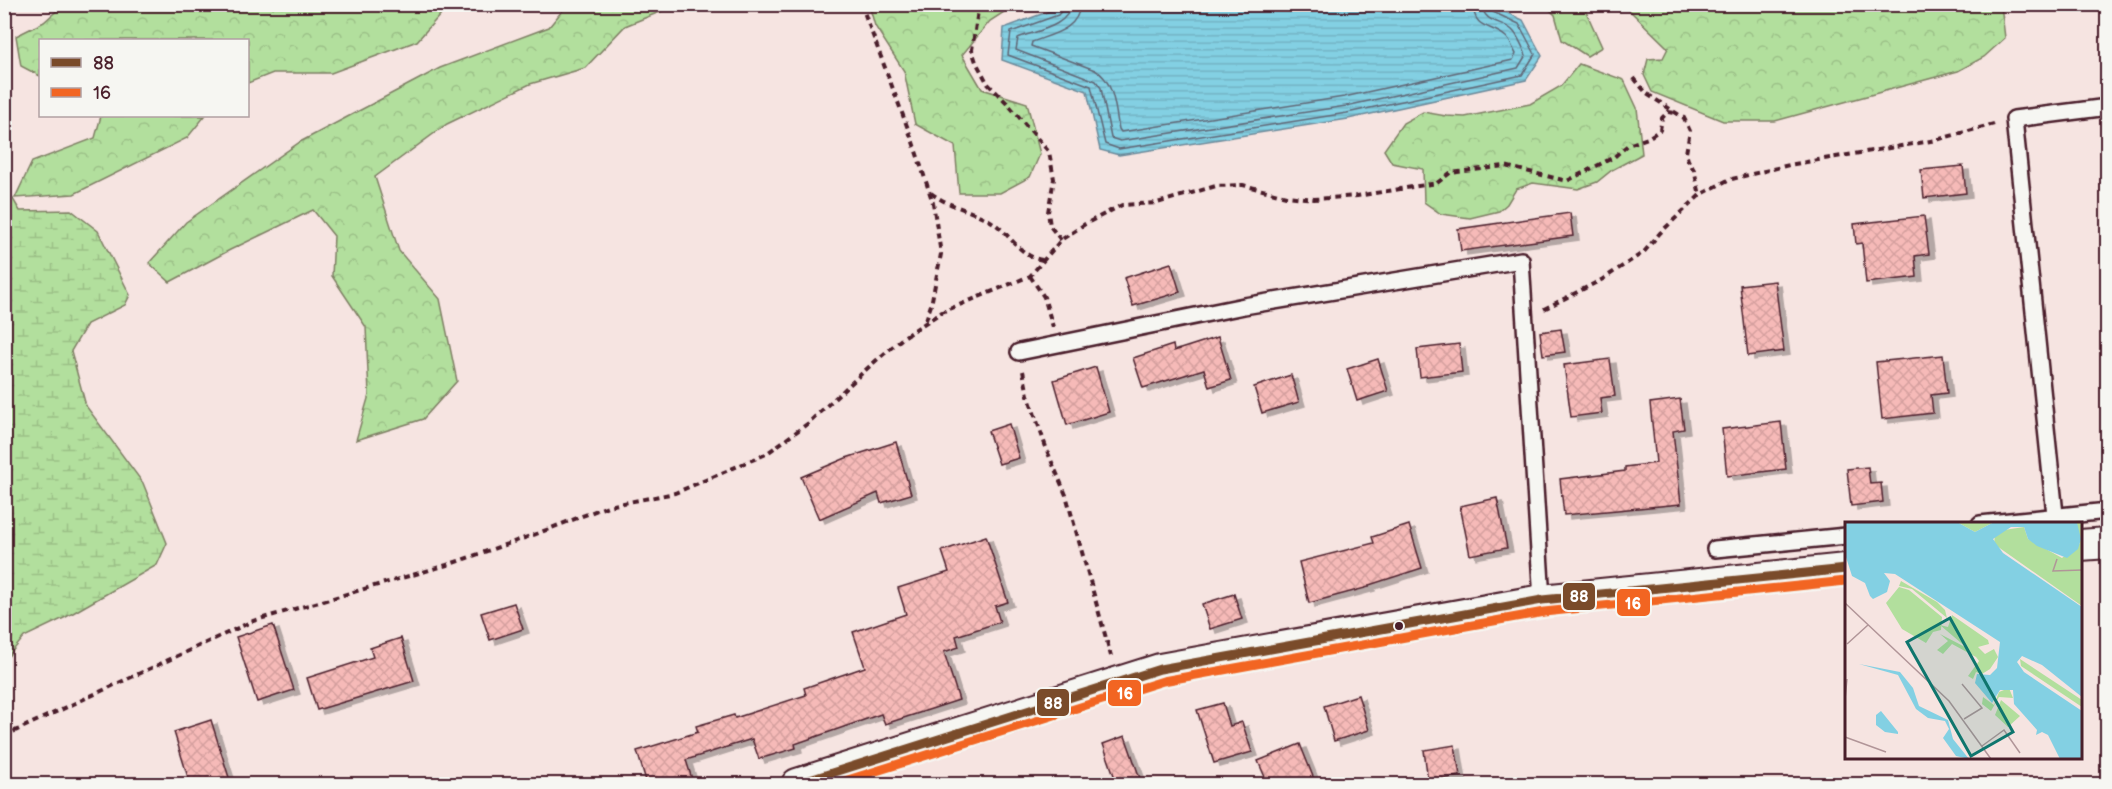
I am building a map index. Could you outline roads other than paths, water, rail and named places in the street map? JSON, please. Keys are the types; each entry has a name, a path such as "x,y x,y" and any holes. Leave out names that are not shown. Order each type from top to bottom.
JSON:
{"street":[{"path":"2082,545 2108,543"},
{"path":"797,784 876,761 1160,669 1542,600 1845,569"}],"lane":[{"path":"2056,520 2014,119 2108,107"},
{"path":"1018,352 1244,306 1521,260 1542,600"},
{"path":"2018,522 2056,520 2108,511"},
{"path":"1715,549 1845,537"}],"water":[{"path":"1060,4 1490,5 1523,20 1542,56 1526,80 1348,119 1119,155 1100,150 1087,91 1002,60 1004,28 1055,9"}]}
